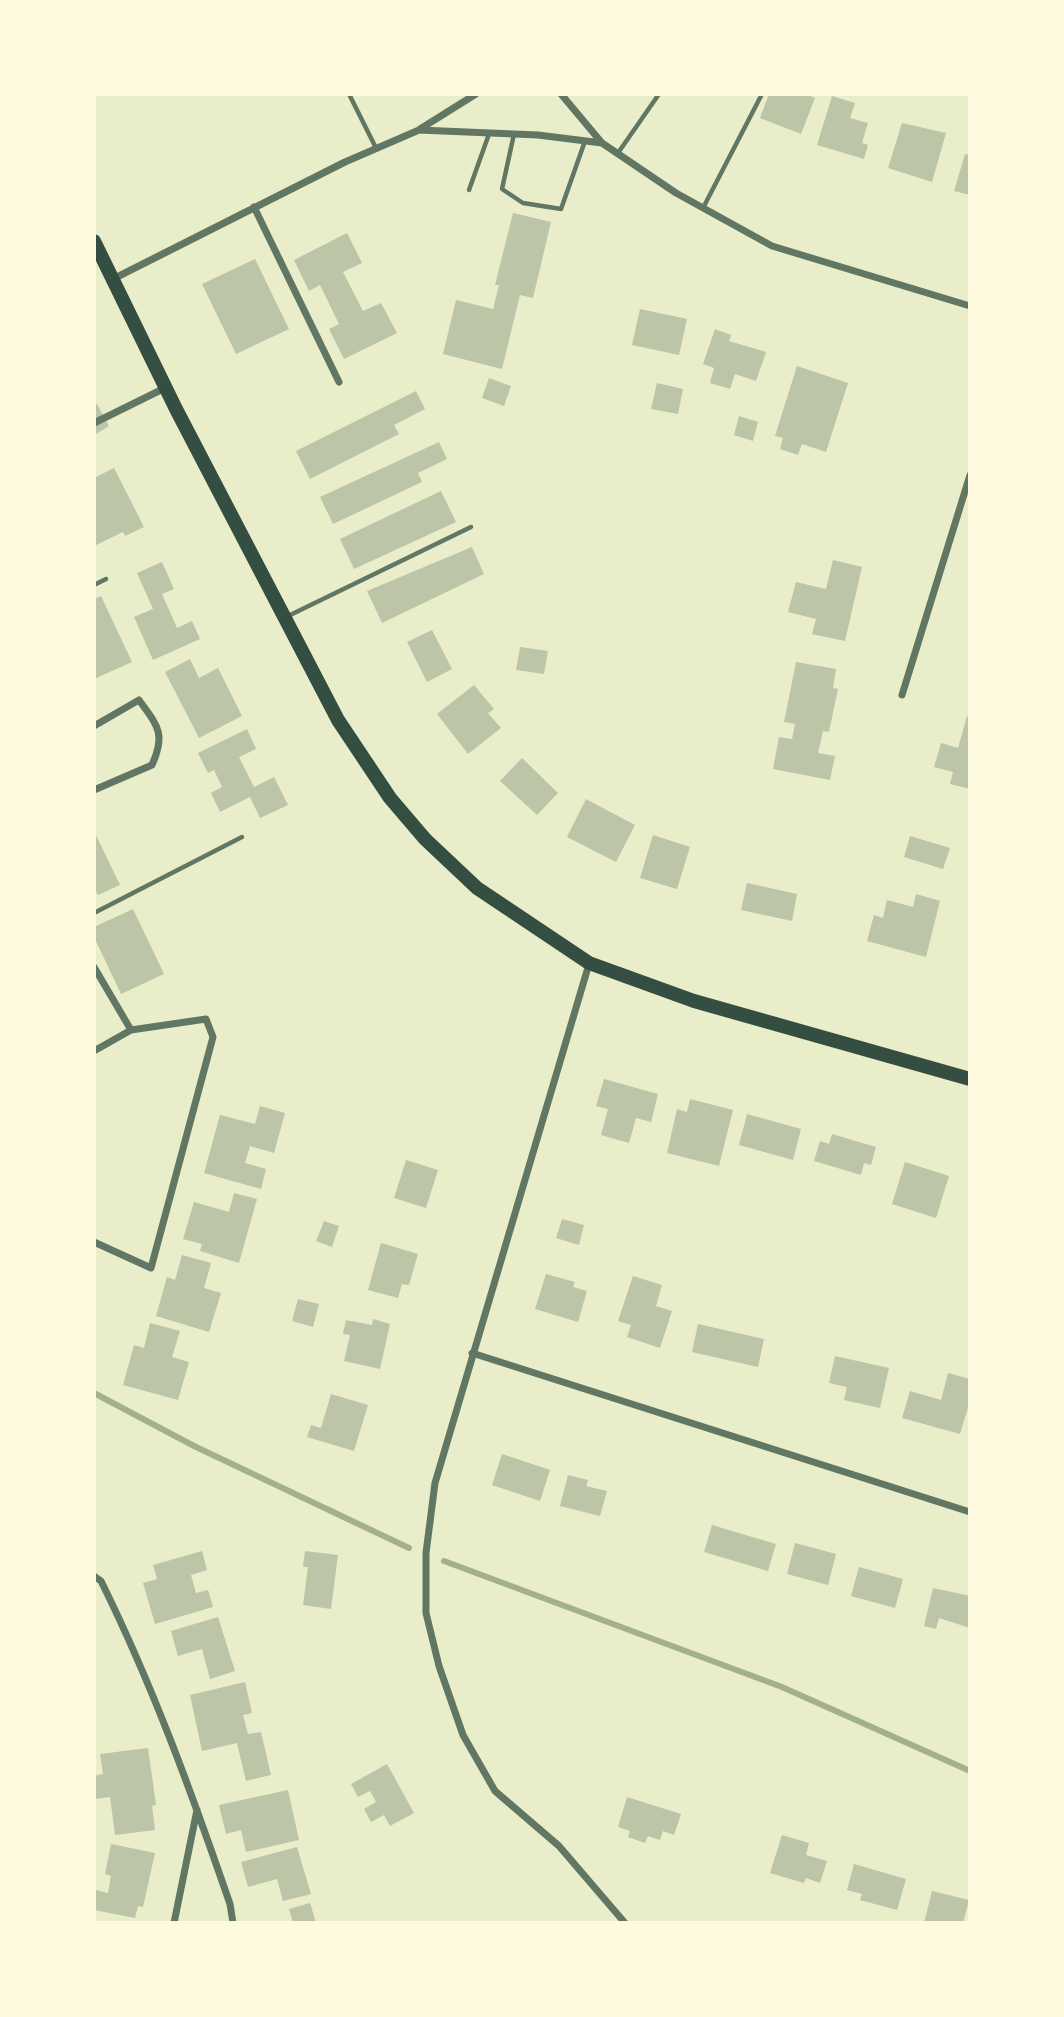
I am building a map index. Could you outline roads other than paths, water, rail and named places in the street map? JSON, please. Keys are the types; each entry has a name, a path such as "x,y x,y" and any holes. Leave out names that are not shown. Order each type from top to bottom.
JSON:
{"main road":[{"path":"94,241 165,388 338,720 390,798 425,839 477,888 589,963 694,1001 970,1079"}],"street":[{"path":"113,279 254,207 419,130 476,94"},
{"path":"561,94 602,143 703,208 772,246 970,306"},
{"path":"419,130 514,134 602,143"},
{"path":"254,207 339,382"},
{"path":"94,423 165,388"},
{"path":"902,695 970,475"},
{"path":"94,726 139,700 157,724 162,744 152,765 94,790"},
{"path":"589,963 435,1483 426,1553 426,1613 439,1666 463,1735 495,1791 559,1846 625,1923"},
{"path":"94,967 131,1030"},
{"path":"94,1051 131,1030 206,1019 213,1037 151,1268 94,1242"},
{"path":"472,1353 970,1512"},
{"path":"94,1576 101,1581 135,1649 197,1810 230,1905 233,1923"},
{"path":"174,1923 197,1810"}],"lane":[{"path":"349,94 376,148"},
{"path":"618,153 659,94"},
{"path":"703,208 762,94"},
{"path":"469,190 490,133"},
{"path":"514,134 502,189 523,203 561,209 585,141"},
{"path":"285,618 471,527"},
{"path":"94,585 106,579"},
{"path":"94,913 242,837"}],"waterway":[{"path":"94,1393 194,1446 409,1548"},
{"path":"444,1561 782,1687 970,1771"}]}
